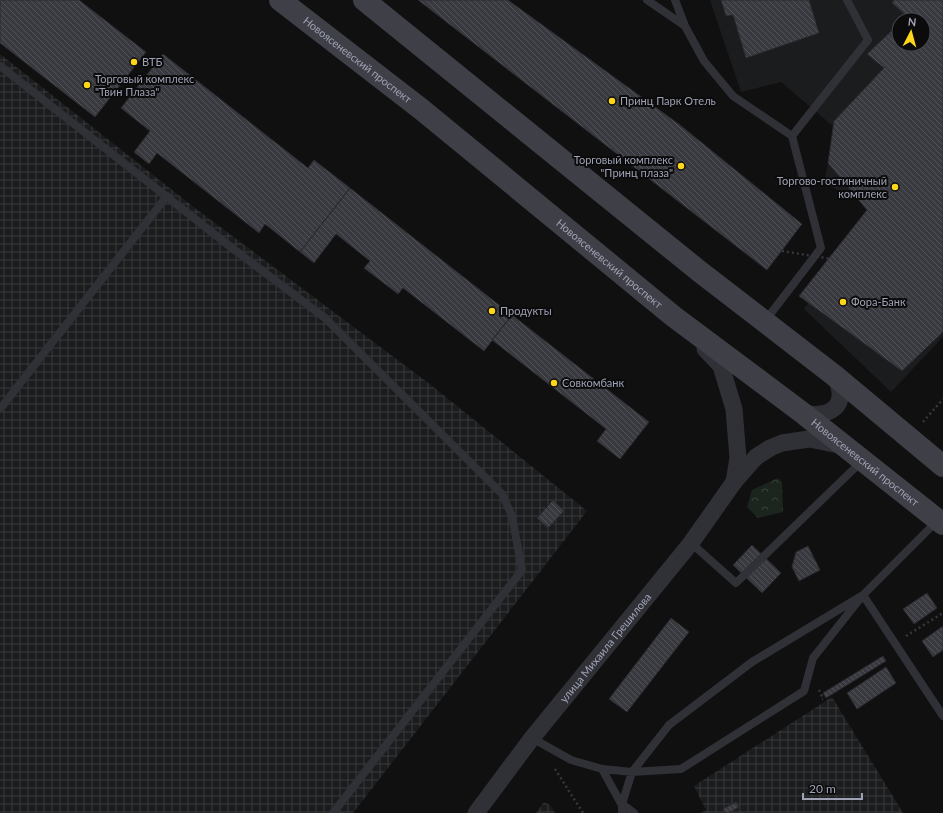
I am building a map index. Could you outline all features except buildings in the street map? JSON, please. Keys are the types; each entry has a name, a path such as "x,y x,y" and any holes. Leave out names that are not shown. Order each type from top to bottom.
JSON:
{"main road":[{"name":"Новоясеневский проспект","path":"280,0 422,109 673,316 942,519"},
{"path":"364,0 699,271 834,376 943,466"}],"street":[{"name":"улица Михаила Грешилова","path":"673,316 722,366 734,409 738,458 734,482"},
{"path":"804,414 825,414 835,408 838,403 840,393 839,385 834,376"},
{"name":"улица Михаила Грешилова","path":"476,813 532,738 691,543 734,482 756,457 770,448 782,443 809,439 845,446"}],"lane":[{"path":"647,0 685,26"},
{"path":"675,0 685,26 704,61 733,96 792,136 821,248 765,321"},
{"path":"792,136 868,40 847,0"},
{"path":"0,66 232,248 325,318 502,494 512,516 522,570 333,813"},
{"path":"0,410 167,196"},
{"path":"691,543 736,582 862,460"},
{"path":"532,738 571,760 602,769 632,772 681,769 804,691 813,658 863,595 942,519"},
{"path":"863,595 943,716"},
{"path":"622,809 632,772 669,725 752,662 863,595"},
{"path":"602,769 622,809 626,813"},
{"path":"622,809 634,813"}],"path":[{"path":"782,251 838,260"},
{"path":"922,424 943,400"},
{"path":"895,643 943,613"},
{"path":"820,690 818,691 823,698 822,699"},
{"path":"551,763 583,813"}],"shaded area":[{"name":"Торгово-гостиничный комплекс","path":"710,0 943,0 943,337 891,392 804,309 838,260 877,210 824,183 835,128 781,82 741,92"},
{"path":"0,54 195,208 431,385 587,511 353,813 0,813"},
{"path":"832,697 903,813 701,813 706,810 694,786"},
{"path":"544,802 550,805 555,813 536,813"}],"green space":[{"path":"778,478 782,482 783,512 758,518 747,507 752,490"}],"place":[{"name":"ВТБ","path":"134,62"},
{"name":"Торговый комплекс \"Твин Плаза\"","path":"87,85"},
{"name":"Принц Парк Отель","path":"612,101"},
{"name":"Торговый комплекс \"Принц плаза\"","path":"681,166"},
{"name":"Торгово-гостиничный комплекс","path":"895,187"},
{"name":"Фора-Банк","path":"843,302"},
{"name":"Продукты","path":"492,311"},
{"name":"Совкомбанк","path":"554,383"}]}
